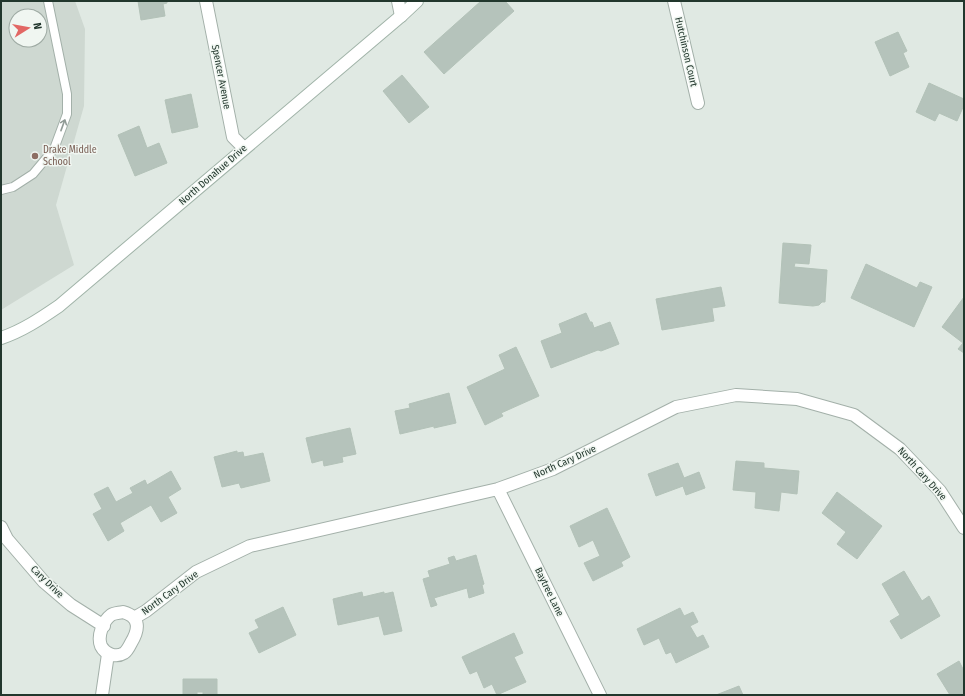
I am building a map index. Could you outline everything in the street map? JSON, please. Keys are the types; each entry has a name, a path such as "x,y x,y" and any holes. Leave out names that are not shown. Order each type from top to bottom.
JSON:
{"street":[{"name":"Spencer Avenue","path":"206,1 233,137 244,148"},
{"path":"398,1 401,16"},
{"name":"North Donahue Drive","path":"1,338 11,335 35,322 59,306 417,1"},
{"name":"Hutchinson Court","path":"674,1 698,103"},
{"name":"North Cary Drive","path":"134,618 146,611 196,572 250,546 498,489 553,469 676,407 736,395 797,399 854,415 900,449 940,491 964,528"},
{"name":"Baytree Lane","path":"498,489 600,695"},
{"name":"Cary Drive","path":"1,528 7,539 44,582 71,604 104,626"},
{"path":"126,613 134,618 137,632 126,652 117,655 108,654 103,649 99,640 104,626 112,614 126,613"},
{"path":"102,695 108,654"}],"lane":[{"path":"1,190 13,187 33,174 54,149 67,114 68,94 48,1"}],"shaded area":[{"name":"Drake Middle School","path":"1,1 75,1 85,29 84,106 56,205 74,265 1,310"}],"building":[{"path":"138,1 167,1 167,3 163,4 165,16 141,20"},
{"path":"481,1 505,1 514,11 444,74 424,52"},
{"path":"898,32 907,51 903,53 909,67 890,76 875,42"},
{"path":"402,75 429,107 409,123 383,91"},
{"path":"929,83 964,99 964,105 957,121 939,113 935,121 916,112"},
{"path":"191,94 198,127 172,133 165,100"},
{"path":"139,126 147,148 159,143 167,163 135,176 118,135"},
{"path":"783,243 811,245 809,264 795,263 794,267 827,270 825,302 813,306 779,303"},
{"path":"866,264 917,288 920,282 932,287 914,327 851,298"},
{"path":"721,287 725,306 712,308 714,321 662,330 656,299"},
{"path":"964,297 964,353 958,349 963,343 942,327"},
{"path":"586,313 594,328 610,322 619,344 601,351 598,350 551,368 541,341 562,333 559,324"},
{"path":"516,347 539,396 501,413 503,416 485,425 467,387 505,369 499,355"},
{"path":"449,393 456,423 434,428 434,426 400,434 395,411 410,408 409,404"},
{"path":"350,428 356,454 342,457 343,462 324,466 323,460 312,463 306,438"},
{"path":"237,451 237,453 243,452 244,457 263,453 270,481 241,488 239,483 222,487 214,457"},
{"path":"736,461 764,463 764,468 799,471 797,494 781,492 779,511 755,508 756,492 733,490"},
{"path":"678,463 684,478 699,472 705,488 686,495 683,486 656,496 648,474"},
{"path":"171,471 181,489 168,497 177,513 161,522 151,505 120,523 124,531 108,541 93,514 102,509 94,494 108,487 116,502 133,493 130,488 145,480 147,485"},
{"path":"837,492 882,526 857,559 837,544 846,532 822,513"},
{"path":"607,508 630,557 621,562 623,566 593,581 584,563 600,556 593,540 579,547 570,526"},
{"path":"476,555 484,584 482,585 484,593 469,598 467,588 434,598 437,605 431,607 423,579 430,577 428,571 450,564 448,558 454,556 456,561"},
{"path":"904,571 922,601 929,596 940,616 901,639 890,621 900,615 882,584"},
{"path":"362,592 363,597 384,592 384,594 393,592 402,631 384,635 379,616 338,625 333,599"},
{"path":"283,607 296,635 259,653 249,633 259,628 255,620"},
{"path":"680,608 684,616 693,612 698,622 690,626 697,638 703,635 709,647 676,663 671,652 666,654 659,638 644,645 637,629"},
{"path":"514,633 523,653 514,657 526,682 497,695 492,684 484,688 477,671 470,674 462,657"},
{"path":"959,661 964,671 964,695 950,695 937,674"},
{"path":"183,679 217,679 217,695 203,695 203,692 197,692 197,695 183,694"},
{"path":"739,686 743,695 716,695"}],"place":[{"name":"Drake Middle School","path":"35,156"}]}
